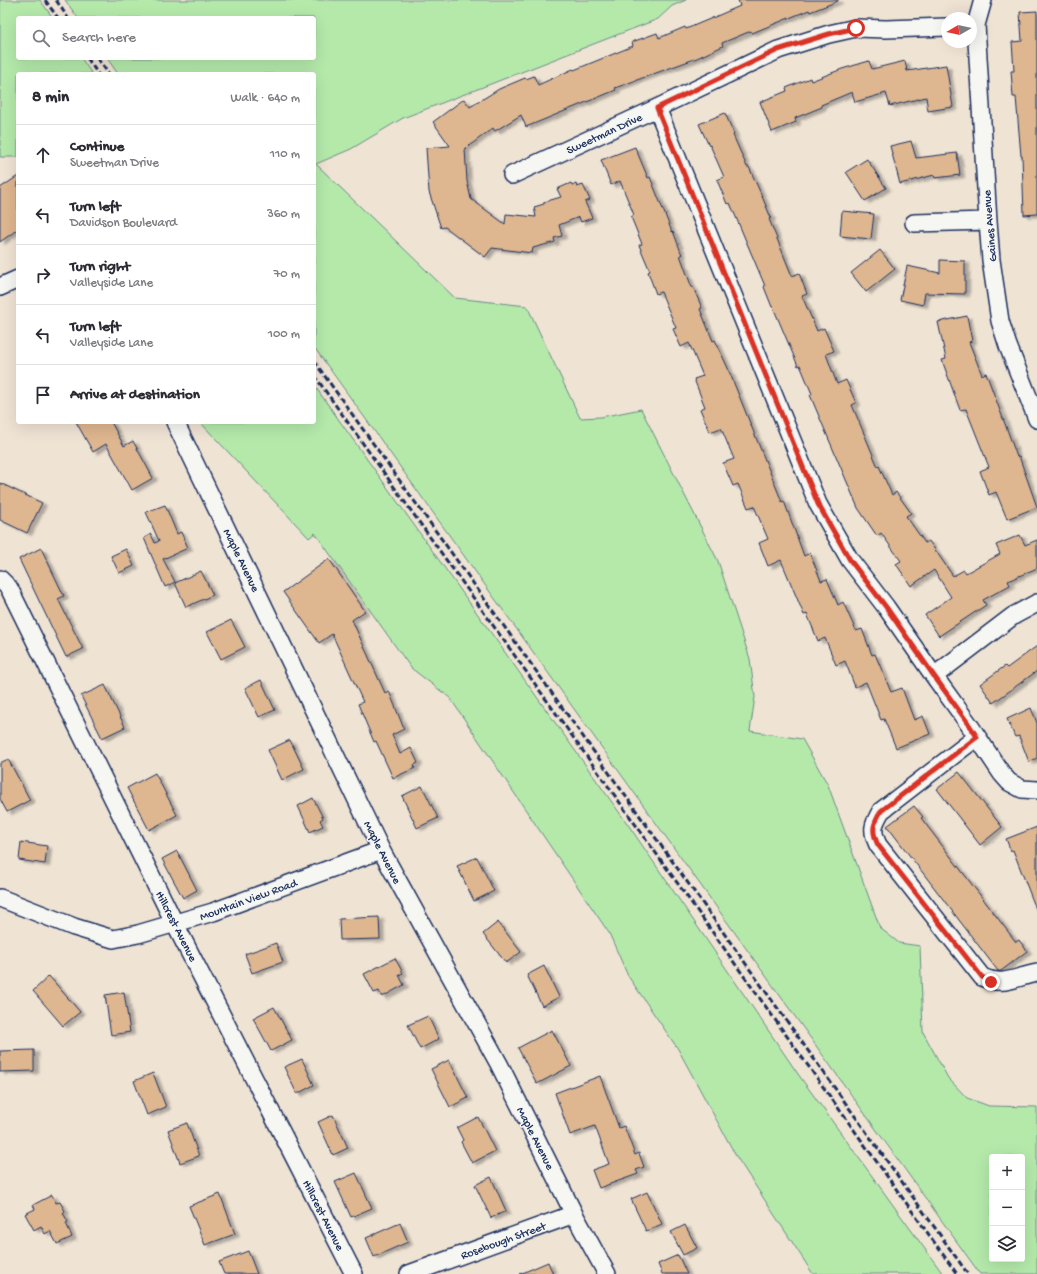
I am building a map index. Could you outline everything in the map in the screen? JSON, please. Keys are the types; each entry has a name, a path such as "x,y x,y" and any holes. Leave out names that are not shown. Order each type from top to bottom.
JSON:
{"street":[{"name":"Gaines Avenue","path":"977,16 983,0"},
{"name":"Sweetman Drive","path":"512,175 778,50 829,34 856,28 886,29 941,27"},
{"name":"Gaines Avenue","path":"975,48 991,260 1000,321 1008,346 1037,419"},
{"path":"657,108 818,504 850,560 886,607 1002,774 1009,782 1022,789 1037,790"},
{"path":"914,223 988,221"},
{"path":"0,287 16,280"},
{"name":"Maple Avenue","path":"176,424 381,850 499,1064 574,1214 607,1274"},
{"name":"Hillcrest Avenue","path":"0,579 10,588 175,924 354,1274"},
{"path":"934,676 1013,616 1037,602"},
{"path":"977,737 881,811 874,822 874,837 878,845 982,977 991,982 1001,983 1037,973"},
{"name":"Mountain View Road","path":"0,898 74,927 113,939 175,924 213,912 381,850"},
{"name":"Rosebough Street","path":"409,1274 574,1214"}],"green space":[{"path":"0,0 40,0 52,16 16,16 16,60 82,60 91,72 16,72 16,157 0,157"},
{"path":"65,0 686,0 672,6 658,19 403,118 351,149 316,164 316,72 117,72 108,60 316,60 316,16 77,16"},
{"path":"316,164 455,298 527,306 580,418 601,417 641,409 718,561 750,659 755,697 750,731 802,739 828,785 880,928 899,943 920,946 923,1032 948,1078 967,1098 989,1106 1037,1107 1037,1274 980,1274 316,350"},
{"path":"316,388 629,826 798,1074 943,1274 813,1274 736,1156 678,1049 628,976 609,933 450,698 411,668 315,533 309,538 202,424 316,424"}],"building":[{"path":"738,0 838,1 810,12 809,10 752,33 751,31 722,43 723,46 697,58 615,88 616,90 526,127 521,115 495,131 493,128 465,149 467,181 471,199 505,224 506,214 536,217 534,207 544,204 544,202 561,197 557,189 571,183 572,185 576,184 577,187 583,185 590,200 585,202 592,218 581,222 579,217 559,225 562,236 554,238 555,242 533,248 532,253 492,248 485,257 445,227 441,228 429,192 426,148 450,146 433,122 464,99 470,107 499,89 525,78 534,76 538,85 573,69 574,70 633,46 632,42 657,33 659,38 717,16 740,6"},
{"path":"1037,11 1037,214 1024,215 1022,156 1016,97 1013,97 1011,71 1014,71 1012,42 1022,41 1020,12"},
{"path":"869,61 872,69 905,61 907,71 946,65 953,107 928,111 926,97 890,106 886,93 855,102 852,92 795,118 796,122 772,132 760,102 787,91 786,88 810,78 811,81 842,69"},
{"path":"725,113 747,167 749,167 771,218 769,219 792,276 799,273 807,294 802,296 817,331 824,328 834,351 826,354 837,384 846,380 856,403 852,405 878,467 879,466 892,495 896,492 911,513 906,516 925,543 929,541 953,576 964,570 966,573 1000,554 996,545 1020,535 1025,545 1037,540 1037,568 1008,581 1010,585 983,600 986,605 939,636 925,615 951,597 934,570 911,586 896,564 901,561 881,533 877,536 858,508 810,395 812,394 800,365 798,366 772,307 764,287 765,286 730,203 727,204 717,180 724,177 699,124"},
{"path":"911,141 916,158 957,153 960,175 935,178 934,175 900,184 890,146"},
{"path":"635,147 648,178 650,177 672,232 673,231 692,288 693,287 702,308 700,309 713,341 715,340 727,366 782,502 784,501 804,556 810,553 821,581 827,579 838,605 843,602 856,631 862,629 872,655 875,654 891,692 902,688 914,720 923,716 930,734 896,748 884,719 881,720 866,682 855,687 845,661 836,665 825,638 818,641 807,614 804,615 781,560 768,566 759,543 768,539 754,506 748,508 738,484 733,486 723,463 734,459 721,428 710,432 700,409 705,407 694,379 703,376 689,343 681,347 673,329 676,328 661,292 656,294 648,272 650,271 639,245 642,244 631,217 634,215 620,181 611,185 601,160"},
{"path":"867,159 886,188 865,201 846,172"},
{"path":"16,177 16,230 0,242 0,188"},
{"path":"842,211 874,214 871,239 840,236"},
{"path":"880,250 895,269 866,292 851,273"},
{"path":"940,260 965,261 965,294 925,293 923,305 900,300 907,266 940,273"},
{"path":"967,316 972,341 969,342 982,375 986,373 1017,457 1019,456 1037,507 1007,519 996,492 989,495 980,471 989,467 966,409 960,410 942,360 946,359 938,322"},
{"path":"77,424 112,424 124,446 133,441 153,478 132,490 106,444 93,452"},
{"path":"0,483 42,503 27,533 0,520"},
{"path":"165,505 177,534 181,532 188,548 163,559 175,582 165,587 144,538 151,534 155,543 159,541 146,512"},
{"path":"41,548 64,596 58,599 83,649 66,657 19,559"},
{"path":"126,549 134,566 119,573 111,556"},
{"path":"329,559 365,611 352,620 385,693 389,691 404,729 392,735 400,754 411,748 418,763 414,765 415,768 393,778 376,741 374,742 358,704 363,702 332,634 319,643 283,592"},
{"path":"201,571 213,595 186,607 175,583"},
{"path":"231,620 245,647 221,659 207,632"},
{"path":"1037,646 1037,671 993,703 980,684 1005,666 1007,668"},
{"path":"261,680 275,710 259,717 245,688"},
{"path":"105,685 125,727 102,738 81,696"},
{"path":"1031,708 1037,723 1037,758 1029,762 1019,736 1015,737 1007,719"},
{"path":"290,740 304,769 282,780 268,750"},
{"path":"8,759 30,800 7,812 0,799 0,763"},
{"path":"959,772 1002,827 980,845 937,789"},
{"path":"155,773 177,815 149,830 127,788"},
{"path":"422,786 438,818 417,828 402,796"},
{"path":"313,798 323,818 320,820 323,826 310,832 298,806"},
{"path":"914,806 923,817 921,818 1016,942 1019,940 1027,951 1001,971 998,971 887,826"},
{"path":"1037,827 1036,909 1013,850 1011,851 1006,839"},
{"path":"21,842 47,846 45,864 19,860"},
{"path":"177,851 197,890 183,898 162,859"},
{"path":"477,857 494,891 474,901 457,866"},
{"path":"379,917 380,939 340,940 339,919"},
{"path":"498,922 521,952 506,963 483,934"},
{"path":"276,943 283,962 252,973 245,954"},
{"path":"395,958 403,973 399,975 404,985 382,997 379,991 374,993 364,974"},
{"path":"544,966 559,997 542,1006 527,975"},
{"path":"49,976 80,1012 63,1026 33,991"},
{"path":"124,992 130,1032 111,1035 105,995"},
{"path":"274,1007 292,1040 271,1051 253,1018"},
{"path":"428,1016 439,1039 420,1049 408,1025"},
{"path":"552,1030 571,1066 537,1084 518,1048"},
{"path":"34,1050 34,1071 0,1072 0,1051"},
{"path":"302,1059 314,1085 297,1094 284,1067"},
{"path":"449,1060 468,1098 450,1107 431,1069"},
{"path":"153,1073 166,1107 147,1115 134,1081"},
{"path":"600,1076 619,1128 624,1126 635,1155 639,1153 644,1167 636,1170 638,1174 599,1188 592,1170 609,1164 595,1126 570,1135 555,1093"},
{"path":"333,1115 348,1148 333,1155 318,1122"},
{"path":"478,1117 495,1151 472,1163 461,1142 463,1140 457,1128"},
{"path":"187,1123 199,1156 180,1163 168,1130"},
{"path":"356,1173 372,1208 351,1217 335,1182"},
{"path":"491,1177 506,1211 491,1218 475,1185"},
{"path":"647,1192 662,1224 646,1231 631,1199"},
{"path":"220,1194 235,1234 205,1245 189,1206"},
{"path":"52,1195 56,1203 60,1202 65,1211 63,1213 68,1222 66,1223 72,1237 57,1244 50,1231 45,1234 41,1226 34,1230 25,1214 35,1209 33,1205"},
{"path":"400,1223 408,1242 374,1257 366,1238"},
{"path":"685,1225 697,1248 683,1255 671,1232"},
{"path":"248,1251 257,1274 224,1274 219,1262"},
{"path":"678,1255 687,1274 662,1274 658,1264"},
{"path":"548,1262 553,1274 520,1274"}],"railway":[{"path":"45,0 57,16"},
{"path":"56,0 67,16"},
{"path":"88,60 97,72"},
{"path":"98,60 108,72"},
{"path":"316,364 968,1274"},
{"path":"316,378 957,1274"}],"route":[{"path":"856,28 829,34 778,50 657,108 818,504 850,560 886,607 977,737 881,811 874,822 873,829 874,837 878,845 982,977 991,982"}]}
